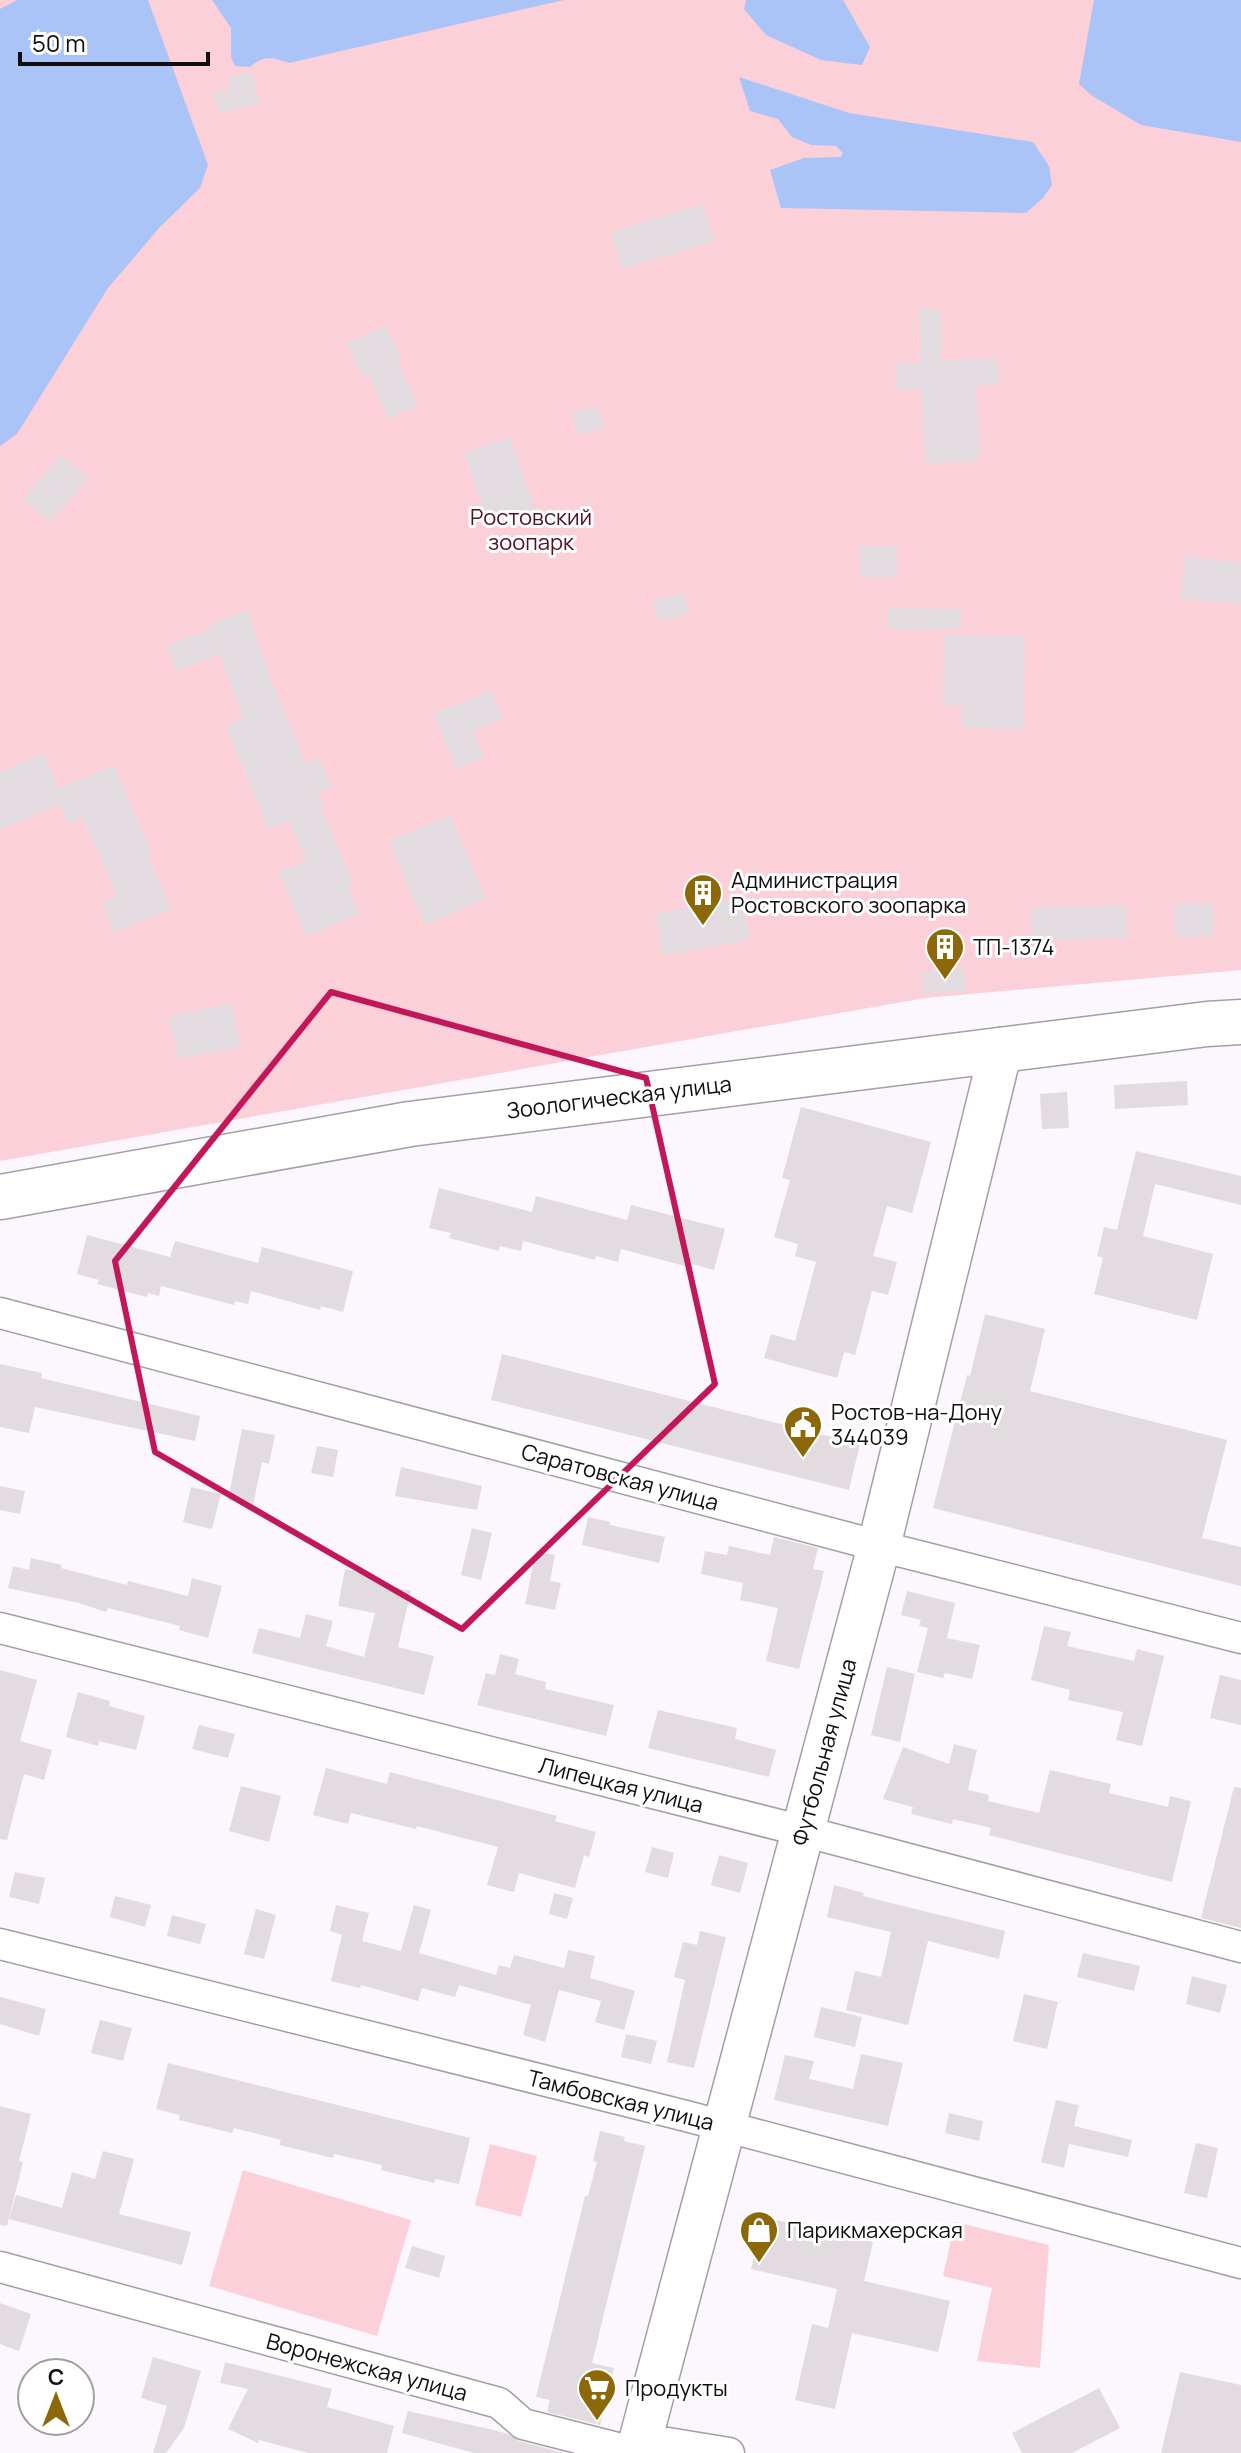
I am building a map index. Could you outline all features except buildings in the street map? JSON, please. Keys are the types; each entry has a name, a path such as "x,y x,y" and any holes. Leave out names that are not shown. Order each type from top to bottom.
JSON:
{"main road":[{"name":"Зоологическая улица","path":"0,1197 410,1124 1001,1049 1241,1022"},
{"name":"Футбольная улица","path":"637,2453 879,1546 1001,1049"}],"street":[{"name":"Саратовская улица","path":"0,1313 879,1546 1241,1638"},
{"name":"Липецкая улица","path":"0,1628 803,1831 1241,1947"},
{"name":"Тамбовская улица","path":"0,1944 725,2126 1241,2263"},
{"name":"Воронежская улица","path":"0,2267 499,2403 523,2424 637,2453 668,2443 729,2453"}],"highlighted area":[{"path":"331,992 646,1078 715,1384 462,1629 155,1452 115,1261"}],"green space":[{"name":"Ростовский зоопарк","path":"0,0 1241,0 1241,970 925,998 0,1161"},
{"path":"490,2144 537,2156 521,2217 475,2205"},
{"path":"243,2170 411,2220 377,2336 209,2286"},
{"path":"955,2222 1049,2245 1040,2368 977,2361 992,2288 943,2276"}],"water":[{"path":"17,0 148,0 208,165 200,188 160,227 108,288 17,434 0,446 0,9"},
{"path":"212,0 564,0 289,63 273,58 264,59 250,67 235,66 231,57 231,28"},
{"path":"746,0 843,0 870,47 862,65 821,60 766,35 744,9"},
{"path":"1094,0 1241,0 1241,142 1141,125 1091,95 1079,84"},
{"path":"739,77 849,113 1033,142 1049,166 1052,185 1026,213 781,208 770,170 804,158 841,157 843,153 836,146 811,145 792,137 778,119 750,111"}],"place":[{"name":"Администрация Ростовского зоопарка","path":"703,927"},
{"name":"ТП-1374","path":"945,981"},
{"name":"Ростов-на-Дону 344039","path":"803,1459"},
{"name":"Парикмахерская","path":"759,2264"},
{"name":"Продукты","path":"597,2422"}]}
